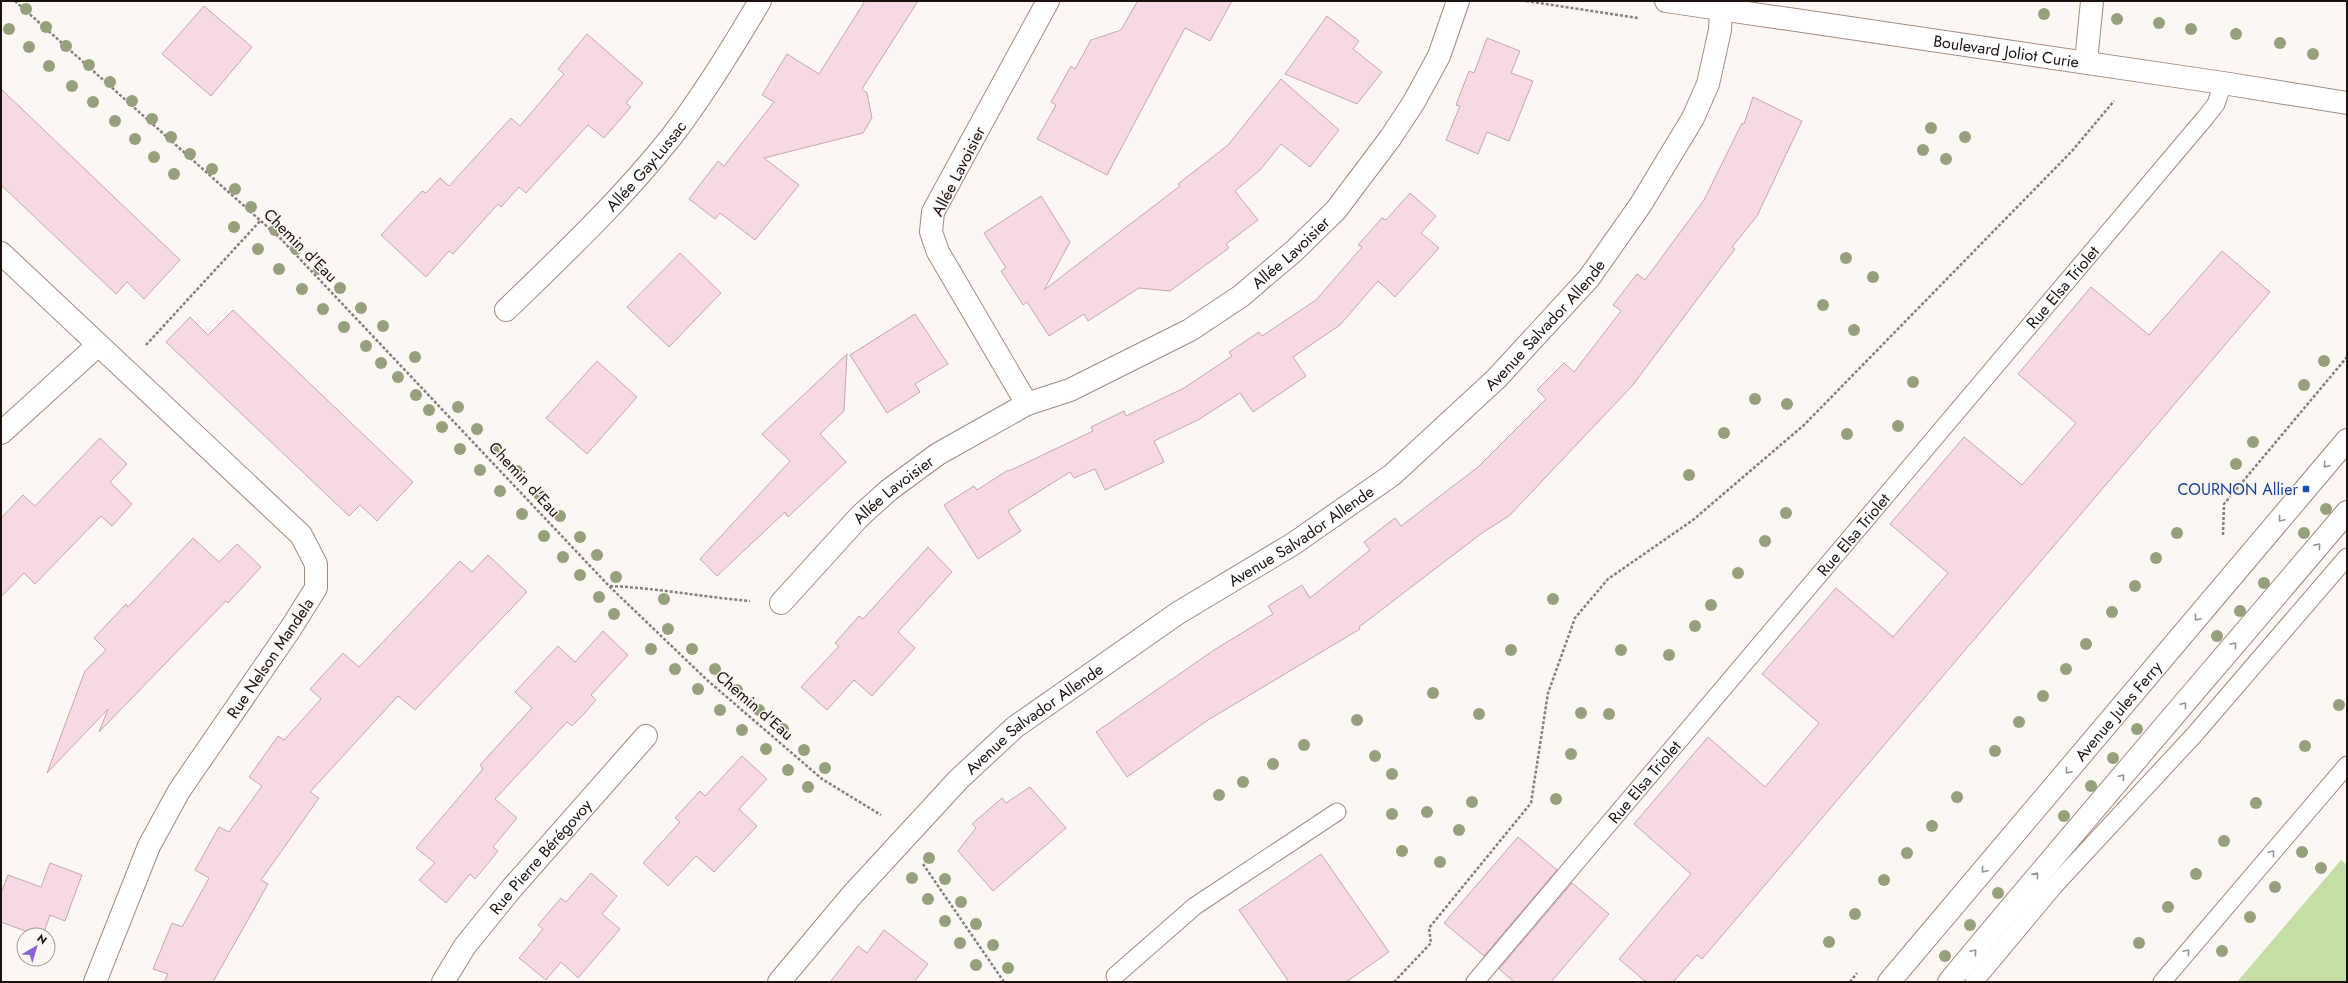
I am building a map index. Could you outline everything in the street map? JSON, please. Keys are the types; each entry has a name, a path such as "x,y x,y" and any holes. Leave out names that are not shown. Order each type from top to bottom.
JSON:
{"street":[{"name":"Allée Gay-Lussac","path":"506,310 593,226 672,136 710,84 760,1"},
{"name":"Allée Lavoisier","path":"1027,404 938,252 931,232 933,212 1048,1"},
{"name":"Allée Lavoisier","path":"781,603 826,551 889,490 938,454 1027,404 1070,390 1190,330 1241,296 1294,251 1336,210 1411,108 1439,56 1458,1"},
{"name":"Boulevard Joliot Curie","path":"1666,1 2086,62 2347,103"},
{"path":"2086,62 2092,1"},
{"name":"Avenue Salvador Allende","path":"779,982 852,895 904,837 958,779 1015,727 1178,613 1293,544 1392,475 1496,379 1589,278 1657,178 1693,118 1708,84 1720,30 1721,9"},
{"name":"Rue Nelson Mandela","path":"1,253 301,535 316,564 316,588 291,628 179,791 149,846 95,982"},
{"path":"1,433 98,345"},
{"name":"Avenue Jules Ferry","path":"1888,982 2347,440"},
{"path":"1949,982 2039,872 2160,734 2347,512"},
{"name":"Rue Pierre Bérégovoy","path":"442,982 465,946 512,888 646,736"}],"lane":[{"name":"Rue Elsa Triolet","path":"1474,982 2205,118 2216,104 2223,83"},
{"path":"1974,982 2055,885 2194,734 2347,557"},
{"path":"2162,982 2347,765"},
{"path":"1115,976 1195,906 1337,812"}],"path":[{"name":"Chemin d'Eau","path":"15,1 281,239 609,586 707,680 822,779 876,811 904,837 1004,982"},
{"path":"1394,982 1431,943 1429,928 1531,803 1548,693 1575,618 1608,579 1693,520 1804,425 2072,151 2095,126 2110,104 2121,99"},
{"path":"124,369 261,220"},
{"path":"2219,542 2223,536 2224,504 2347,357"},
{"path":"609,586 654,588 710,598 781,603"},
{"path":"1850,982 1860,970"}],"green space":[{"path":"2341,860 2347,865 2347,982 2237,982"}],"building":[{"path":"865,1 918,1 862,89 867,93 872,118 863,133 764,158 799,185 755,240 720,213 715,219 689,199 718,161 724,166 774,102 762,95 787,54 819,74"},
{"path":"1134,1 1232,1 1210,41 1185,28 1107,175 1037,139 1056,105 1051,102 1071,66 1075,69 1091,40 1121,30 1137,2"},
{"path":"204,6 252,47 211,96 162,54"},
{"path":"1327,16 1359,41 1353,49 1382,72 1357,104 1285,74"},
{"path":"587,34 643,83 626,103 631,107 604,138 588,125 526,193 519,187 501,207 498,204 453,254 449,251 426,277 381,235 422,191 426,193 440,178 449,186 511,118 520,126 564,74 558,69"},
{"path":"1487,38 1520,51 1511,73 1533,81 1509,141 1487,132 1478,154 1446,140 1460,106 1456,105 1469,71 1474,73"},
{"path":"1281,79 1339,130 1310,167 1281,144 1260,170 1235,191 1258,220 1226,244 1229,248 1170,291 1139,288 1088,321 1084,314 1049,336 1027,302 1023,305 1001,271 1006,268 984,233 1041,196 1070,242 1044,290 1180,186 1178,184 1228,145"},
{"path":"1,89 180,260 144,299 127,282 116,294 1,185"},
{"path":"1753,97 1802,121 1757,216 1732,247 1735,249 1632,386 1509,516 1482,533 1359,627 1360,629 1208,720 1127,777 1096,732 1214,650 1273,614 1268,606 1302,585 1310,598 1370,550 1364,542 1395,518 1401,526 1478,467 1546,399 1537,390 1564,363 1574,372 1621,311 1613,305 1637,274 1645,280 1704,200 1742,123 1744,124"},
{"path":"1410,193 1436,216 1421,233 1439,248 1395,297 1378,281 1340,325 1293,357 1306,376 1253,412 1240,393 1198,420 1154,441 1164,462 1105,490 1095,469 1074,478 1070,472 1008,511 1021,531 978,559 944,505 974,486 977,490 1008,470 1009,471 1093,431 1091,427 1124,411 1126,416 1184,388 1232,356 1229,352 1259,332 1262,336 1316,300 1362,247 1358,245 1382,218 1386,220"},
{"path":"2222,251 2270,292 1702,959 1697,955 1673,982 1646,982 1619,959 1691,874 1634,824 1708,737 1765,787 1819,723 1762,674 1836,588 1893,637 1948,573 1890,524 1964,437 2022,485 2076,423 2018,374 2091,287 2149,335"},
{"path":"680,253 721,293 669,347 627,307"},
{"path":"233,310 413,482 377,521 360,505 349,516 166,342 190,317 208,335"},
{"path":"915,314 948,364 915,384 920,392 887,413 850,355"},
{"path":"847,354 844,411 820,434 846,462 788,517 785,512 717,576 700,559 790,461 762,434"},
{"path":"597,361 637,397 587,454 546,418"},
{"path":"100,438 127,464 110,482 132,504 112,526 101,516 35,584 24,573 1,597 1,518 23,495 35,506"},
{"path":"193,538 219,562 237,544 261,567 228,603 226,601 99,732 108,709 47,773 85,671 106,650 94,638 126,604 128,607"},
{"path":"928,547 952,572 898,632 915,648 872,696 854,680 827,710 801,687 839,646 835,643 859,616 863,619"},
{"path":"488,555 527,592 415,710 398,696 310,792 319,798 261,880 268,884 213,982 164,982 168,974 153,969 172,923 182,927 209,878 195,870 219,827 229,832 262,786 249,777 278,736 284,740 321,699 310,689 343,653 359,667 460,561 472,572"},
{"path":"603,631 628,655 591,695 596,700 583,715 572,726 567,722 495,799 517,818 493,847 498,851 486,866 475,879 470,874 446,903 419,880 435,863 416,848 483,769 480,765 532,708 515,692 558,646 575,662"},
{"path":"742,756 767,779 739,809 757,826 714,872 696,856 668,886 643,863 680,822 675,818 700,791 705,796"},
{"path":"1030,787 1066,828 993,891 958,851 976,828 972,824 1002,798 1006,803"},
{"path":"1518,837 1557,870 1484,956 1444,923"},
{"path":"1321,854 1389,952 1346,982 1289,982 1239,910"},
{"path":"50,863 82,875 65,921 50,915 46,927 16,928 1,922 1,893 8,875 41,887"},
{"path":"591,873 617,896 602,914 620,929 578,978 561,962 546,980 519,958 543,929 538,925 561,898 566,902"},
{"path":"1572,883 1609,914 1551,982 1514,982 1499,969"},
{"path":"884,930 928,964 914,982 830,982 858,946 867,953"}],"place":[{"name":"COURNON Allier","path":"2306,489"}]}
